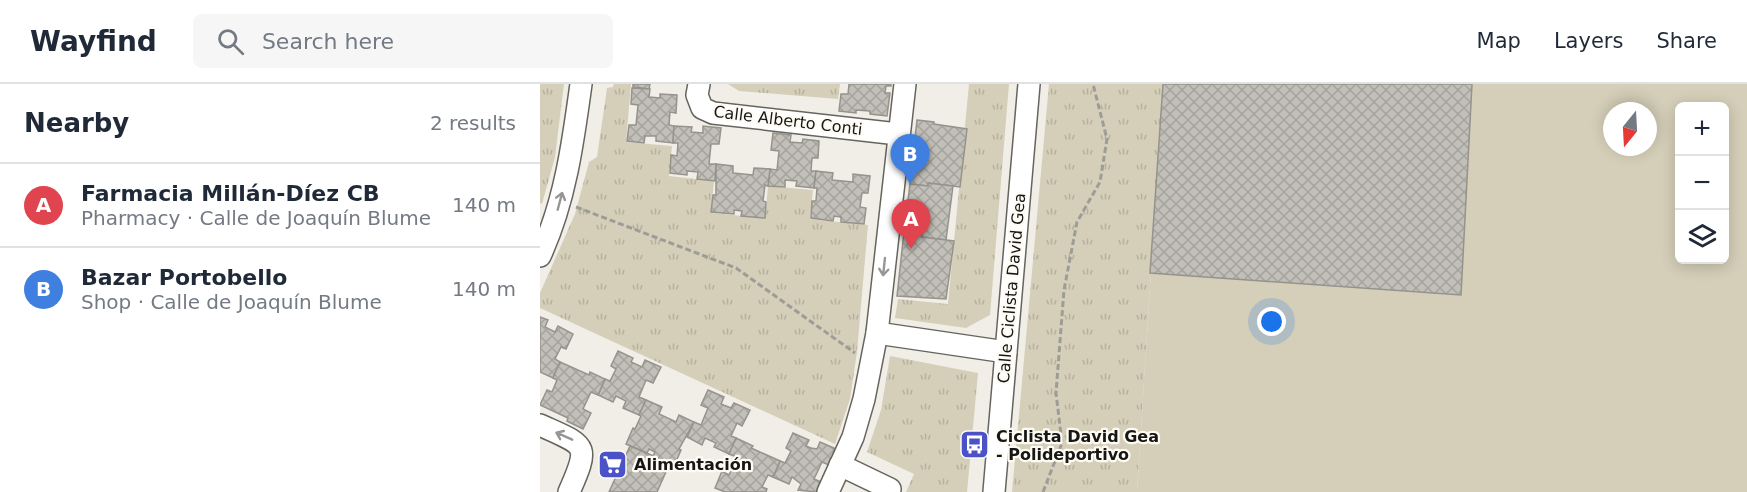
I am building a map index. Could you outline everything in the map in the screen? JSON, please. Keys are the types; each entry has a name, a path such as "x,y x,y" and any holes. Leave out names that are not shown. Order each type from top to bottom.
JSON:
{"street":[{"path":"540,256 560,201 572,149 581,84"},
{"name":"Calle Alberto Conti","path":"699,84 697,95 702,108 713,113 898,134"},
{"path":"828,492 853,437 864,399 877,333 904,84"},
{"name":"Calle Ciclista David Gea","path":"994,492 1029,84"},
{"path":"877,333 1006,352"},
{"path":"540,425 576,441 580,448 581,465 569,492"},
{"path":"840,465 890,489"}],"path":[{"path":"1043,492 1062,442 1056,393 1064,290 1077,222 1100,182 1107,139 1093,84"},
{"path":"560,201 736,268 871,365"}],"green space":[{"path":"540,84 564,84 555,157 542,204 540,203"},
{"path":"614,84 631,84 626,142 672,146 669,176 714,181 711,213 765,218 768,186 813,190 810,219 868,225 857,352 850,399 835,444 540,308 540,293 575,214 589,162 597,157 607,88 613,87"},
{"path":"728,84 840,84 838,99 739,91"},
{"path":"969,84 1009,84 990,315 966,328 895,318 898,299 948,304"},
{"path":"1049,84 1163,84 1137,492 1012,492"},
{"path":"1163,84 1747,84 1747,492 1137,492"},
{"path":"890,356 978,373 967,492 906,492 914,474 867,452 881,410"}],"building":[{"path":"633,84 650,84 649,89 633,87"},
{"path":"849,84 891,84 891,86 886,86 885,93 890,93 887,116 870,114 870,111 856,110 856,113 839,111 841,94 848,94"},
{"path":"1163,84 1472,84 1461,295 1150,273"},
{"path":"632,88 650,89 649,97 660,98 660,94 677,95 676,113 670,112 669,125 674,126 673,143 656,141 656,136 645,136 644,143 627,141 629,125 636,125 638,105 631,104"},
{"path":"917,120 967,129 960,187 928,183 928,186 910,184"},
{"path":"674,126 692,127 691,132 703,133 703,126 721,128 719,144 711,144 709,164 716,164 715,181 697,179 698,172 687,171 687,175 670,173 671,155 677,156 678,143 673,143"},
{"path":"773,133 791,135 790,142 802,143 803,139 819,141 818,158 812,158 811,171 816,171 814,188 796,186 797,181 785,180 785,187 768,186 770,169 777,170 779,151 771,150"},
{"path":"716,164 733,166 733,173 753,175 754,168 770,169 763,201 766,202 765,218 741,216 742,211 734,210 734,214 711,212 713,195 716,195"},
{"path":"816,171 833,173 832,180 853,182 853,174 870,176 868,193 862,193 860,207 866,208 864,224 841,222 841,217 834,216 833,221 811,218 812,201 816,201 817,188 814,188"},
{"path":"928,183 953,186 946,240 904,232 910,184 928,186"},
{"path":"904,232 954,241 946,299 897,296"},
{"path":"540,317 548,320 545,327 555,332 558,326 573,334 566,349 561,347 555,359 560,362 553,378 540,372"},
{"path":"618,351 633,358 631,362 642,367 645,360 661,367 653,383 646,380 639,397 646,400 639,415 623,408 626,401 616,396 613,402 598,395 605,379 610,381 616,369 611,366"},
{"path":"560,362 589,375 590,372 605,379 598,395 591,392 583,409 591,413 583,429 567,421 568,418 540,405 547,390 552,392 557,380 553,378"},
{"path":"708,390 724,397 721,404 731,408 734,403 750,410 742,426 737,423 731,436 736,438 729,454 714,447 716,443 705,438 702,445 687,437 694,422 701,425 708,408 701,405"},
{"path":"646,400 662,407 659,414 676,422 679,415 694,422 679,449 681,450 674,466 653,456 655,452 649,449 647,453 626,444 641,416 639,415"},
{"path":"793,433 809,440 806,446 811,448 817,449 820,442 836,449 829,465 822,462 814,479 821,482 816,492 798,490 801,484 792,477 789,484 773,477 780,461 785,463 791,451 786,448"},
{"path":"736,438 753,446 751,448 780,461 773,477 768,475 762,487 767,489 766,492 725,492 715,488 722,471 729,475 737,457 729,454"},
{"path":"630,446 670,463 657,492 609,492"}],"place":[{"name":"Bazar Portobello","path":"910,184"},
{"name":"Farmacia Millán-Díez CB","path":"911,249"},
{"name":"Ciclista David Gea - Polideportivo","path":"975,445"},
{"name":"Alimentación","path":"613,464"}]}
